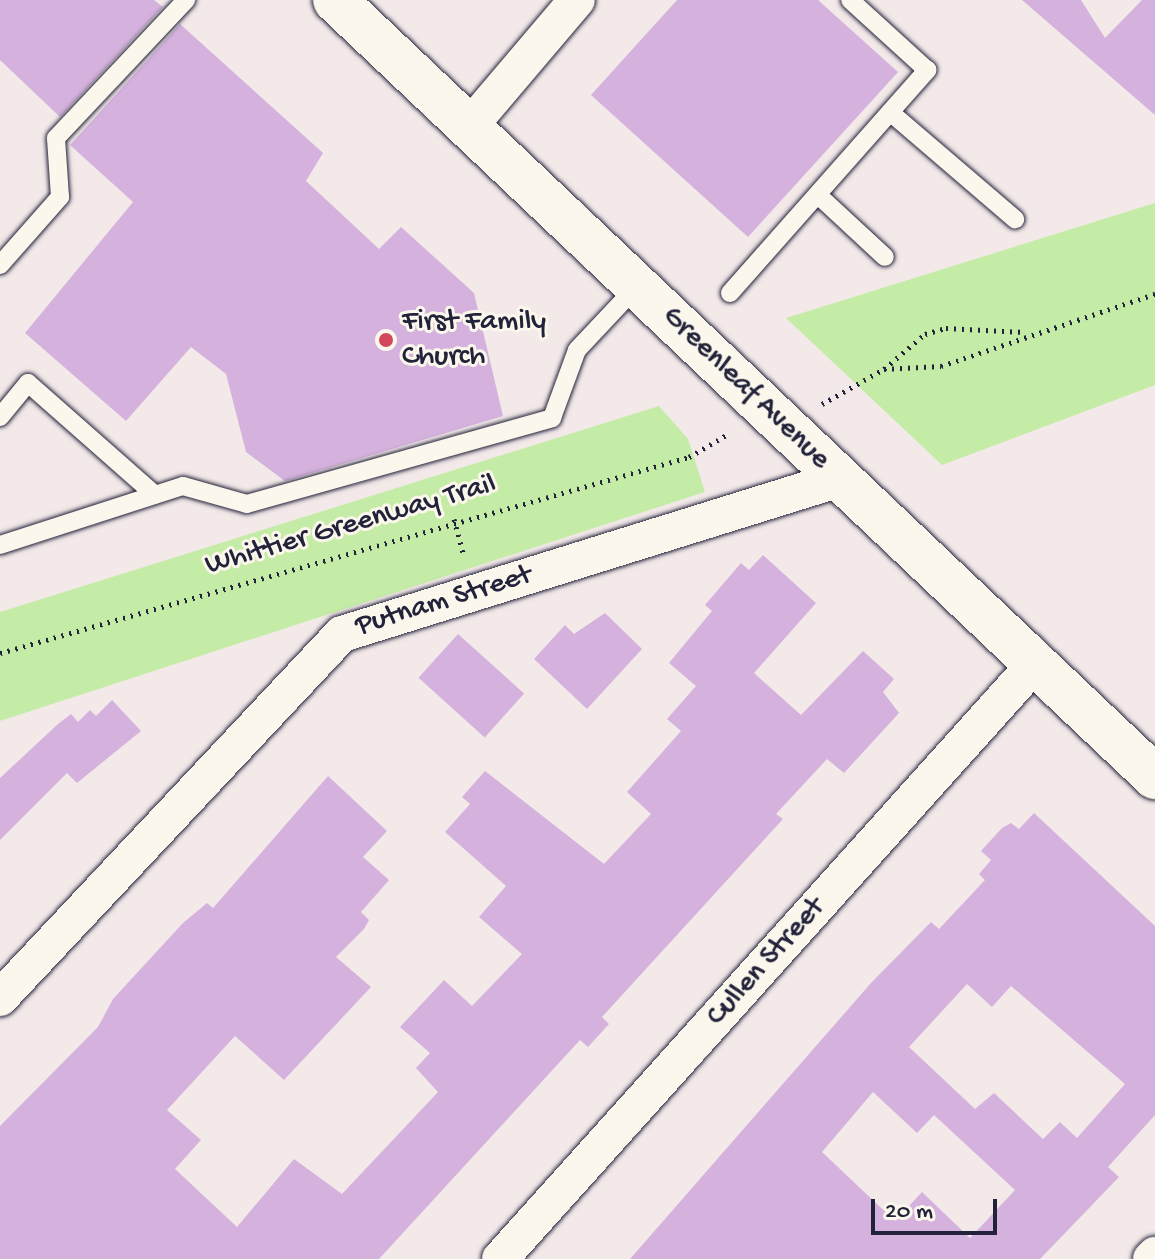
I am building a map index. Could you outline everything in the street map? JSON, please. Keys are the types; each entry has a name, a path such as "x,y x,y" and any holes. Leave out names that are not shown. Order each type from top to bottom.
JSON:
{"street":[{"name":"Greenleaf Avenue","path":"335,0 1033,666 1155,777"},
{"path":"470,126 577,0"},
{"name":"Putnam Street","path":"0,998 342,634 840,479"},
{"name":"Cullen Street","path":"500,1259 1033,666"}],"lane":[{"path":"0,265 60,197 56,138 186,0"},
{"path":"730,293 927,70 850,0"},
{"path":"890,112 1015,219"},
{"path":"818,195 885,257"},
{"path":"0,545 183,486 247,504 552,418 577,350 637,286"},
{"path":"0,417 28,383 155,495"}],"path":[{"path":"840,397 855,379 884,369 941,366 1025,332 1155,294"},
{"path":"884,369 925,334 946,328 1025,332"},
{"name":"Whittier Greenway Trail","path":"0,653 689,457 710,439"}],"green space":[{"path":"1155,203 1155,385 942,465 786,318"},
{"path":"659,406 688,439 705,492 0,721 0,612"}],"building":[{"path":"0,0 154,0 163,7 60,117 0,60"},
{"path":"677,0 818,0 898,72 748,237 591,95"},
{"path":"1022,0 1081,0 1105,38 1142,0 1155,0 1155,115"},
{"path":"180,24 323,153 306,181 379,249 401,227 474,293 503,416 285,481 246,452 226,374 191,347 126,421 25,333 133,202 70,145"},
{"path":"763,555 816,603 754,673 801,715 863,651 894,679 883,692 899,713 844,773 827,759 776,814 783,819 602,1017 609,1024 588,1047 580,1040 379,1259 0,1259 0,1126 98,1027 113,999 183,923 207,903 213,908 328,776 387,831 363,857 389,880 361,912 369,920 364,929 336,957 371,987 284,1080 235,1036 167,1110 201,1140 175,1169 237,1227 294,1159 342,1194 438,1092 416,1068 430,1053 400,1027 444,980 472,1006 522,954 479,917 506,886 445,832 470,804 462,797 485,771 604,864 651,814 627,792 681,731 667,719 696,686 669,663 712,611 705,605 741,563 749,570"},
{"path":"605,613 642,649 587,709 534,659 565,625 574,634"},
{"path":"458,634 524,694 485,737 419,678"},
{"path":"112,700 141,731 77,783 67,773 0,840 0,778 71,714 78,722 90,710 96,716"},
{"path":"1034,813 1155,926 1155,1115 1108,1167 1119,1177 1040,1259 630,1259 871,983 931,922 939,929 985,880 979,874 991,860 981,851 1002,828 1011,823 1019,829","holes":["967,984 992,1007 1011,986 1125,1084 1077,1138 1060,1122 1043,1139 994,1093 975,1109 909,1047","873,1092 917,1133 934,1115 1015,1190 970,1238 922,1192 895,1221 822,1152"]}],"place":[{"name":"First Family Church","path":"386,340"}]}
